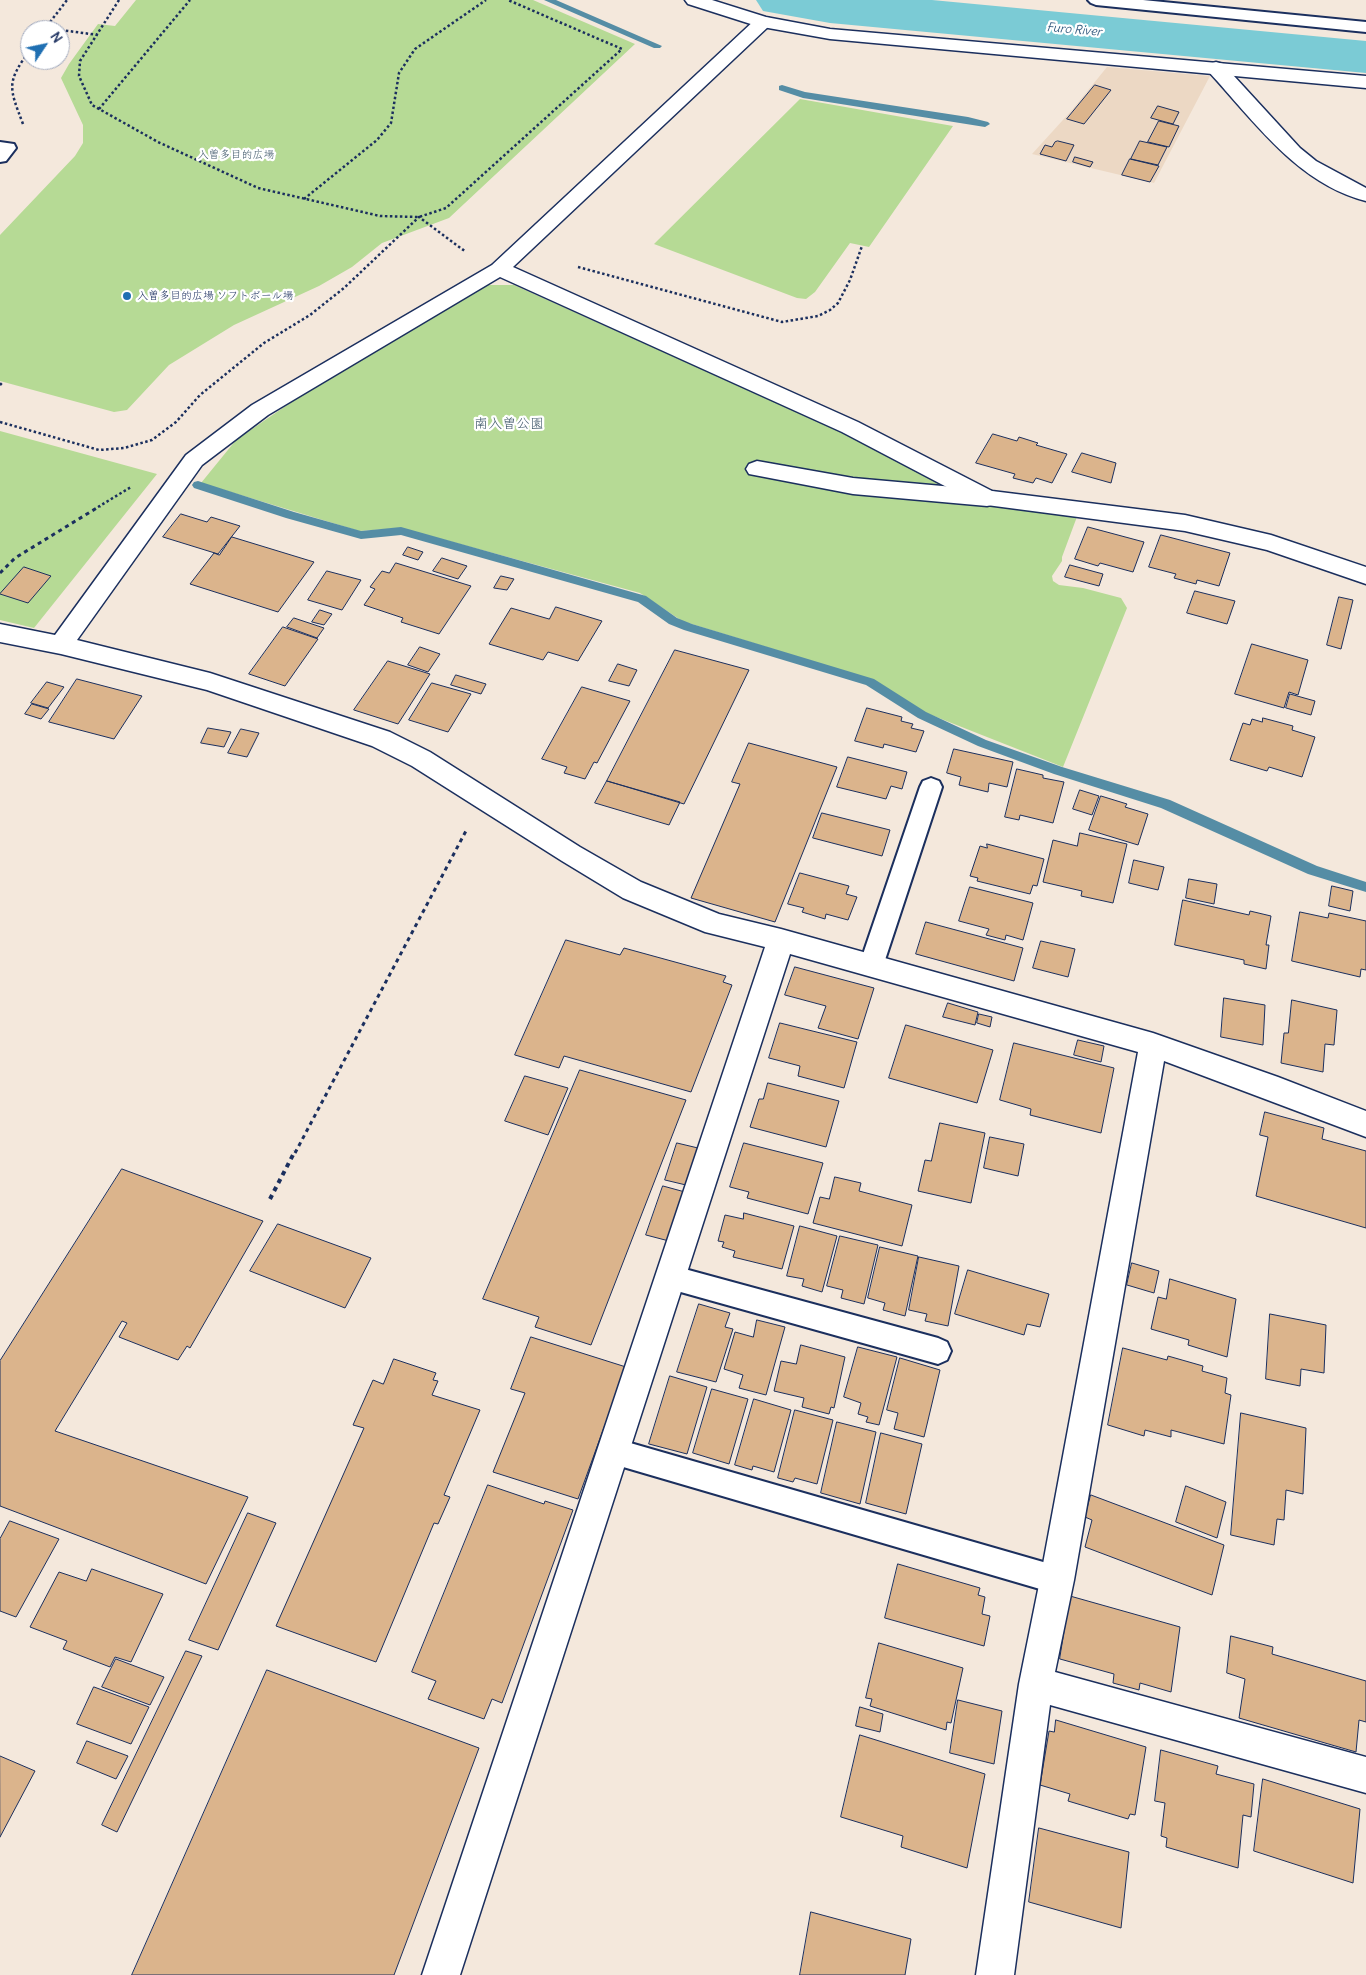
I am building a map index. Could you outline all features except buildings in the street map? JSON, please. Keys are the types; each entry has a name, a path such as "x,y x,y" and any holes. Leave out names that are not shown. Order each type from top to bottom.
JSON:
{"street":[{"path":"694,0 763,22 830,34 1366,82"},
{"path":"62,645 194,460 260,410 499,269 763,22"},
{"path":"1216,68 1293,152 1309,165 1366,195"},
{"path":"499,269 850,427 987,498"},
{"path":"757,469 853,486 987,498 1185,523 1271,543 1366,576"},
{"path":"0,633 62,645 210,682 381,739 421,759 632,890 716,924 781,940 1153,1045 1268,1086 1366,1124"},
{"path":"441,1975 781,940"},
{"path":"995,1975 1036,1684 1058,1580 1153,1045"},
{"path":"1036,1684 1366,1775"}],"lane":[{"path":"1096,0 1366,27"},
{"path":"0,147 8,148 0,157"},
{"path":"871,966 931,787"},
{"path":"670,1277 938,1351"},
{"path":"613,1451 1058,1580"}],"path":[{"path":"52,20 68,0"},
{"path":"119,0 80,61 79,76 92,105 158,142 258,188 380,216 419,217 446,208 622,49 508,0"},
{"path":"99,109 190,0"},
{"path":"304,199 377,140 390,123 399,73 415,49 486,0"},
{"path":"70,32 98,35"},
{"path":"20,64 13,74 10,83 24,125"},
{"path":"419,217 461,248"},
{"path":"0,422 99,450 124,448 152,440 176,422 200,395 264,343 310,315 344,288 419,217"},
{"path":"519,252 782,322 804,321 823,315 836,306 845,294 862,246"},
{"path":"0,385 3,382"},
{"path":"270,1199 470,824 487,801"}],"shaded area":[{"path":"1107,67 1210,76 1154,183 1032,154 1072,110"}],"green space":[{"name":"入曽多目的広場","path":"136,0 533,0 635,44 449,218 382,243 352,267 319,286 234,325 169,365 127,410 114,412 0,381 0,235 75,156 83,143 83,125 61,78 66,70 70,70 70,63 98,24 115,26"},
{"path":"800,99 953,126 869,247 850,243 815,292 806,299 797,298 654,244"},
{"name":"南入曽公園","path":"488,285 514,285 862,441 941,485 1002,508 1078,514 1062,561 1052,576 1053,581 1059,585 1083,588 1121,598 1127,608 1063,767 916,709 873,680 682,621 640,593 401,528 359,531 201,483 236,440 293,401"},
{"path":"0,431 157,474 34,628 0,620"}],"waterway":[{"path":"548,0 657,46"},
{"name":"Furo River","path":"782,0 830,7 1366,57"},
{"path":"782,88 803,95 985,124"},
{"path":"198,485 290,515 361,535 401,531 642,599 673,621 688,627 870,682 922,715 982,743 1058,771 1165,804 1313,870 1366,887"}],"place":[{"name":"入曽多目的広場 ソフトボール場","path":"127,296"}]}
